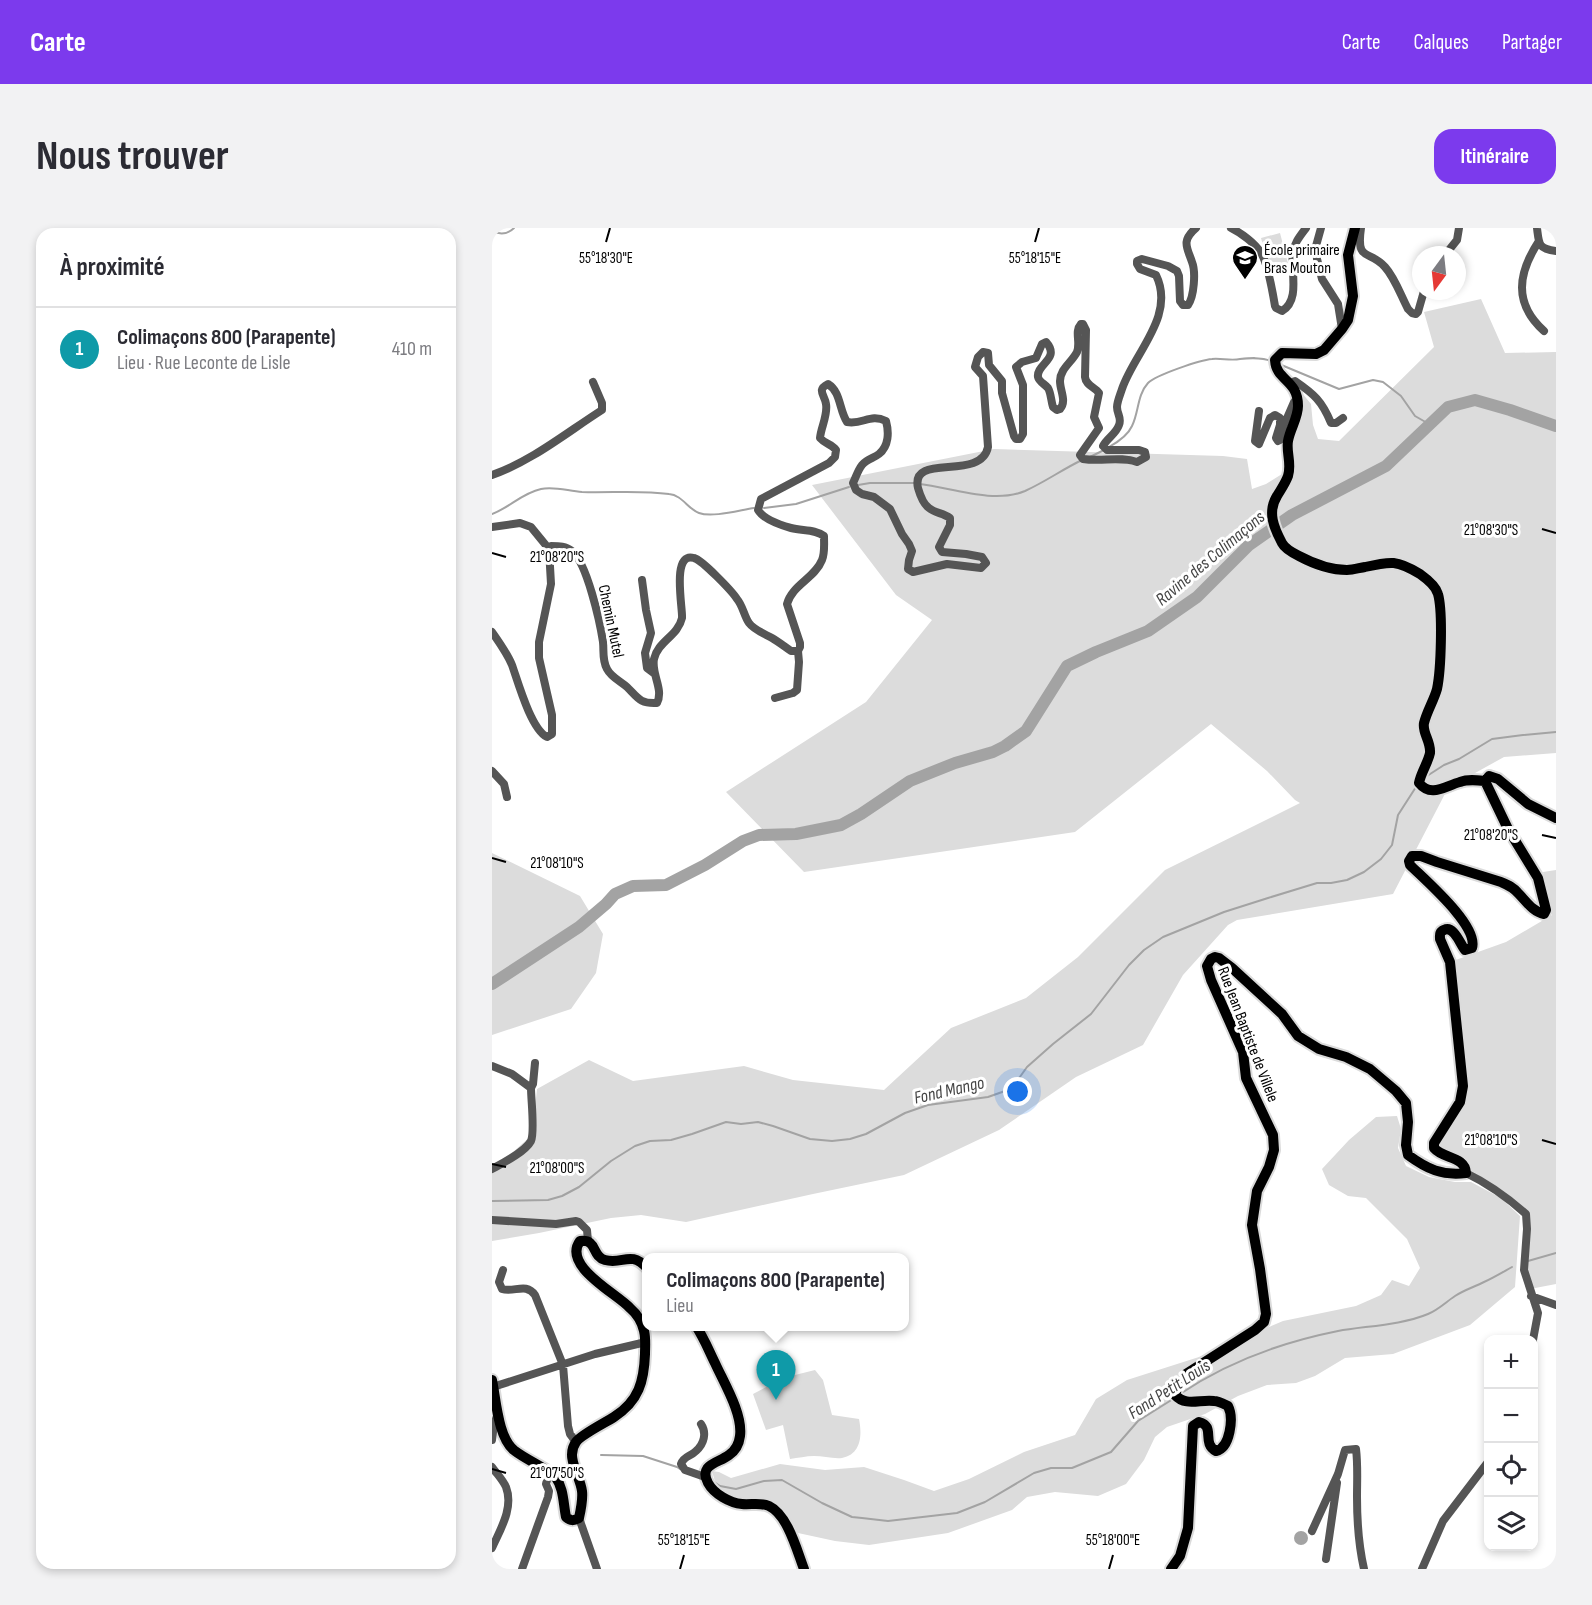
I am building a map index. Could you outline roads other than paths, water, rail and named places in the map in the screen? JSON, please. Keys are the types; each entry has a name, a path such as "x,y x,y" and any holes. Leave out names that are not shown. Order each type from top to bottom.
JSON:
{"main road":[{"path":"1355,228 1348,255 1353,296 1348,320 1324,350 1316,354 1282,353 1275,360 1277,371 1295,388 1298,410 1287,443 1290,465 1288,474 1270,515 1283,545 1294,554 1312,563 1332,569 1350,570 1383,562 1395,562 1405,565 1427,579 1438,591 1440,670 1434,697 1424,723 1430,755 1419,783 1430,791 1438,791 1474,779 1485,781"},
{"path":"1485,781 1489,776 1498,779 1528,804 1556,818"},
{"path":"1466,1173 1466,1167 1462,1162 1437,1152 1434,1148 1434,1143 1460,1101 1463,1086 1450,962 1440,935 1446,929 1454,932 1466,950 1474,945 1473,939 1464,922 1447,901 1410,865 1409,861 1412,856 1421,856 1501,882 1511,886 1532,908 1544,914 1546,910 1538,878 1508,829 1485,781"},
{"name":"Rue Jean Baptiste de Villele","path":"1171,1569 1180,1556 1188,1528 1192,1428 1199,1422 1206,1425 1211,1448 1216,1451 1221,1450 1232,1420 1228,1406 1213,1401 1188,1402 1178,1397 1177,1389 1186,1374 1255,1330 1264,1322 1266,1314 1252,1225 1257,1191 1269,1167 1274,1150 1273,1135 1246,1078 1243,1052 1211,980 1207,966 1211,959 1219,958 1232,968 1282,1014 1298,1036 1319,1049 1346,1057 1370,1069 1396,1091 1406,1103 1408,1155 1440,1173 1450,1175 1466,1173"},
{"path":"642,1263 632,1258 614,1261 601,1259 592,1243 588,1241 580,1241 575,1250 583,1267 594,1280 630,1307 642,1324"},
{"path":"493,1384 504,1438 510,1446 549,1472 559,1482 566,1517 574,1520 579,1518 581,1512 582,1490 572,1458 576,1442 618,1414 630,1403 640,1388 644,1374 644,1331"},
{"path":"698,1331 734,1404 740,1428 740,1438 736,1448 729,1456 712,1463 706,1470 705,1476 708,1483 713,1490 730,1501 770,1507 779,1515 788,1527 804,1569"}],"street":[{"path":"775,698 798,690 800,643 787,604 788,598 824,558 824,536 819,532 791,528 770,520 758,510 761,499 829,464 835,457 836,450 833,446 823,442 820,438 826,408 822,395 824,386 828,384 833,387 847,422 858,423 879,417 886,421 888,437 885,447 862,465 853,483 856,490 874,497 890,509 912,550 908,569 913,572 947,564 981,568 986,563 982,557 942,552 939,547 950,525 950,518 925,505 916,480 918,475 925,470 968,465 980,461 987,454 983,376 975,367 978,357 983,351 988,353 989,365 1002,381 1002,393 1014,436 1020,439 1023,434 1023,385 1016,367 1022,362 1036,358 1042,344 1046,342 1050,350 1049,357 1038,376 1048,389 1053,407 1060,409 1064,403 1061,376 1076,352 1077,328 1083,324 1086,330 1085,377 1088,384 1099,393 1094,417 1099,428 1080,455 1083,459 1089,460 1126,458 1137,462 1142,460 1146,457 1145,452 1107,450 1103,446 1119,425 1120,417 1117,409 1121,391 1131,368 1154,328 1161,302 1159,281 1156,275 1140,269 1137,261 1142,259 1173,268 1179,276 1180,301 1183,305 1188,305 1192,299 1194,272 1186,243 1189,234 1196,228"},
{"path":"1231,228 1258,249 1262,255 1275,306 1282,311 1288,306 1293,291 1293,249 1306,228"},
{"path":"1321,228 1316,246 1319,270 1338,304 1342,329"},
{"path":"1361,228 1359,240 1362,252 1388,270 1408,309 1416,314 1421,300"},
{"path":"1452,246 1460,228"},
{"path":"1536,228 1539,242 1544,249 1556,251"},
{"path":"1539,242 1526,265 1521,290 1530,315 1544,331"},
{"path":"492,475 542,451 602,410 602,403 593,381"},
{"path":"1291,383 1295,381 1314,395 1324,407 1330,423 1336,423 1343,418"},
{"path":"1259,411 1255,441 1259,444 1270,418 1275,415 1280,418 1276,438 1278,441 1294,402 1298,402"},
{"path":"492,526 520,523 531,527 549,549 550,584 539,642 539,658 552,715 552,734 547,737 542,734 537,725 523,698 511,663 492,632"},
{"name":"Chemin Mutel","path":"549,549 551,546 566,547 574,552 583,567 596,609 606,668 638,700 648,704 657,703 659,700 653,661 662,643 672,635 682,618 680,571 684,561 690,558 695,558 703,564 737,598 750,624 791,651 798,651"},
{"path":"642,580 651,633 650,641 645,648 646,661 647,668 655,674"},
{"path":"492,771 504,784 507,797"},
{"path":"492,1169 519,1152 531,1141 531,1088 535,1063"},
{"path":"492,1066 512,1074 531,1088"},
{"path":"1466,1173 1480,1179 1526,1214 1524,1270 1538,1313 1534,1335"},
{"path":"492,1220 556,1224 576,1221 587,1230 588,1241"},
{"path":"503,1270 499,1282 502,1289 509,1291 525,1288 531,1290 535,1295 563,1365 568,1426 576,1442"},
{"path":"1531,1296 1556,1305"},
{"path":"493,1384 595,1354 646,1342"},
{"path":"492,1440 498,1414"},
{"path":"700,1424 705,1433 701,1444 694,1453 684,1458 681,1467 705,1476"},
{"path":"1326,1559 1338,1474 1345,1450 1356,1449 1357,1501 1364,1569"},
{"path":"492,1467 504,1484 508,1502 504,1522 492,1548"},
{"path":"1422,1569 1443,1521 1484,1467"},
{"path":"522,1569 548,1497 549,1491 546,1484 549,1472"},
{"path":"1312,1531 1338,1474"},
{"path":"579,1518 597,1569"}],"waterway":[{"path":"492,231 504,233 514,228"},
{"path":"1109,447 1130,429 1144,388 1160,376 1178,368 1212,359 1256,358 1271,361"},
{"path":"1279,364 1339,389 1373,380 1383,382 1401,396 1415,416 1429,424"},
{"name":"Ravine des Colimaçons","path":"492,984 579,927 615,894 633,886 666,885 705,865 743,841 759,835 796,834 841,825 910,781 1005,746 1026,731 1067,666 1148,631 1197,597 1249,545 1292,515 1386,466 1448,407 1475,400 1556,426"},
{"path":"1090,457 1104,450"},
{"path":"920,484 987,496 1013,495 1025,491 1082,460"},
{"path":"858,485 914,483"},
{"path":"764,508 796,504 849,487"},
{"path":"492,514 534,491 551,488 582,492 669,494 678,497 695,511 705,514 754,508"},
{"name":"Fond Mango","path":"1427,776 1492,739 1556,732"},
{"name":"Fond Mango","path":"492,1201 548,1200 562,1196 579,1187 611,1161 635,1146 650,1141 671,1140 726,1122 741,1124 758,1122 810,1139 832,1141 866,1134 905,1113 928,1105 988,1097 1005,1091 1017,1081 1027,1067 1091,1014 1129,965 1144,950 1163,937 1224,912 1317,883 1347,880 1364,872 1381,859 1392,845 1398,815 1416,787"},
{"name":"Fond Petit Louis","path":"1528,1261 1556,1253"},
{"name":"Fond Petit Louis","path":"1180,1394 1236,1363 1297,1341 1338,1331 1418,1318 1439,1308 1458,1294 1512,1267"},
{"name":"Fond Petit Louis","path":"711,1480 720,1486 736,1489 764,1481 782,1480 852,1517 888,1521 957,1513 985,1502 1034,1473 1051,1468 1072,1468 1111,1452 1138,1421 1173,1399"},
{"name":"Fond Petit Louis","path":"601,1455 643,1456 680,1469"}],"place":[{"name":"École primaire Bras Mouton","path":"1245,281"},
{"name":"Colimaçons 800 (Parapente)","path":"776,1400"}]}
